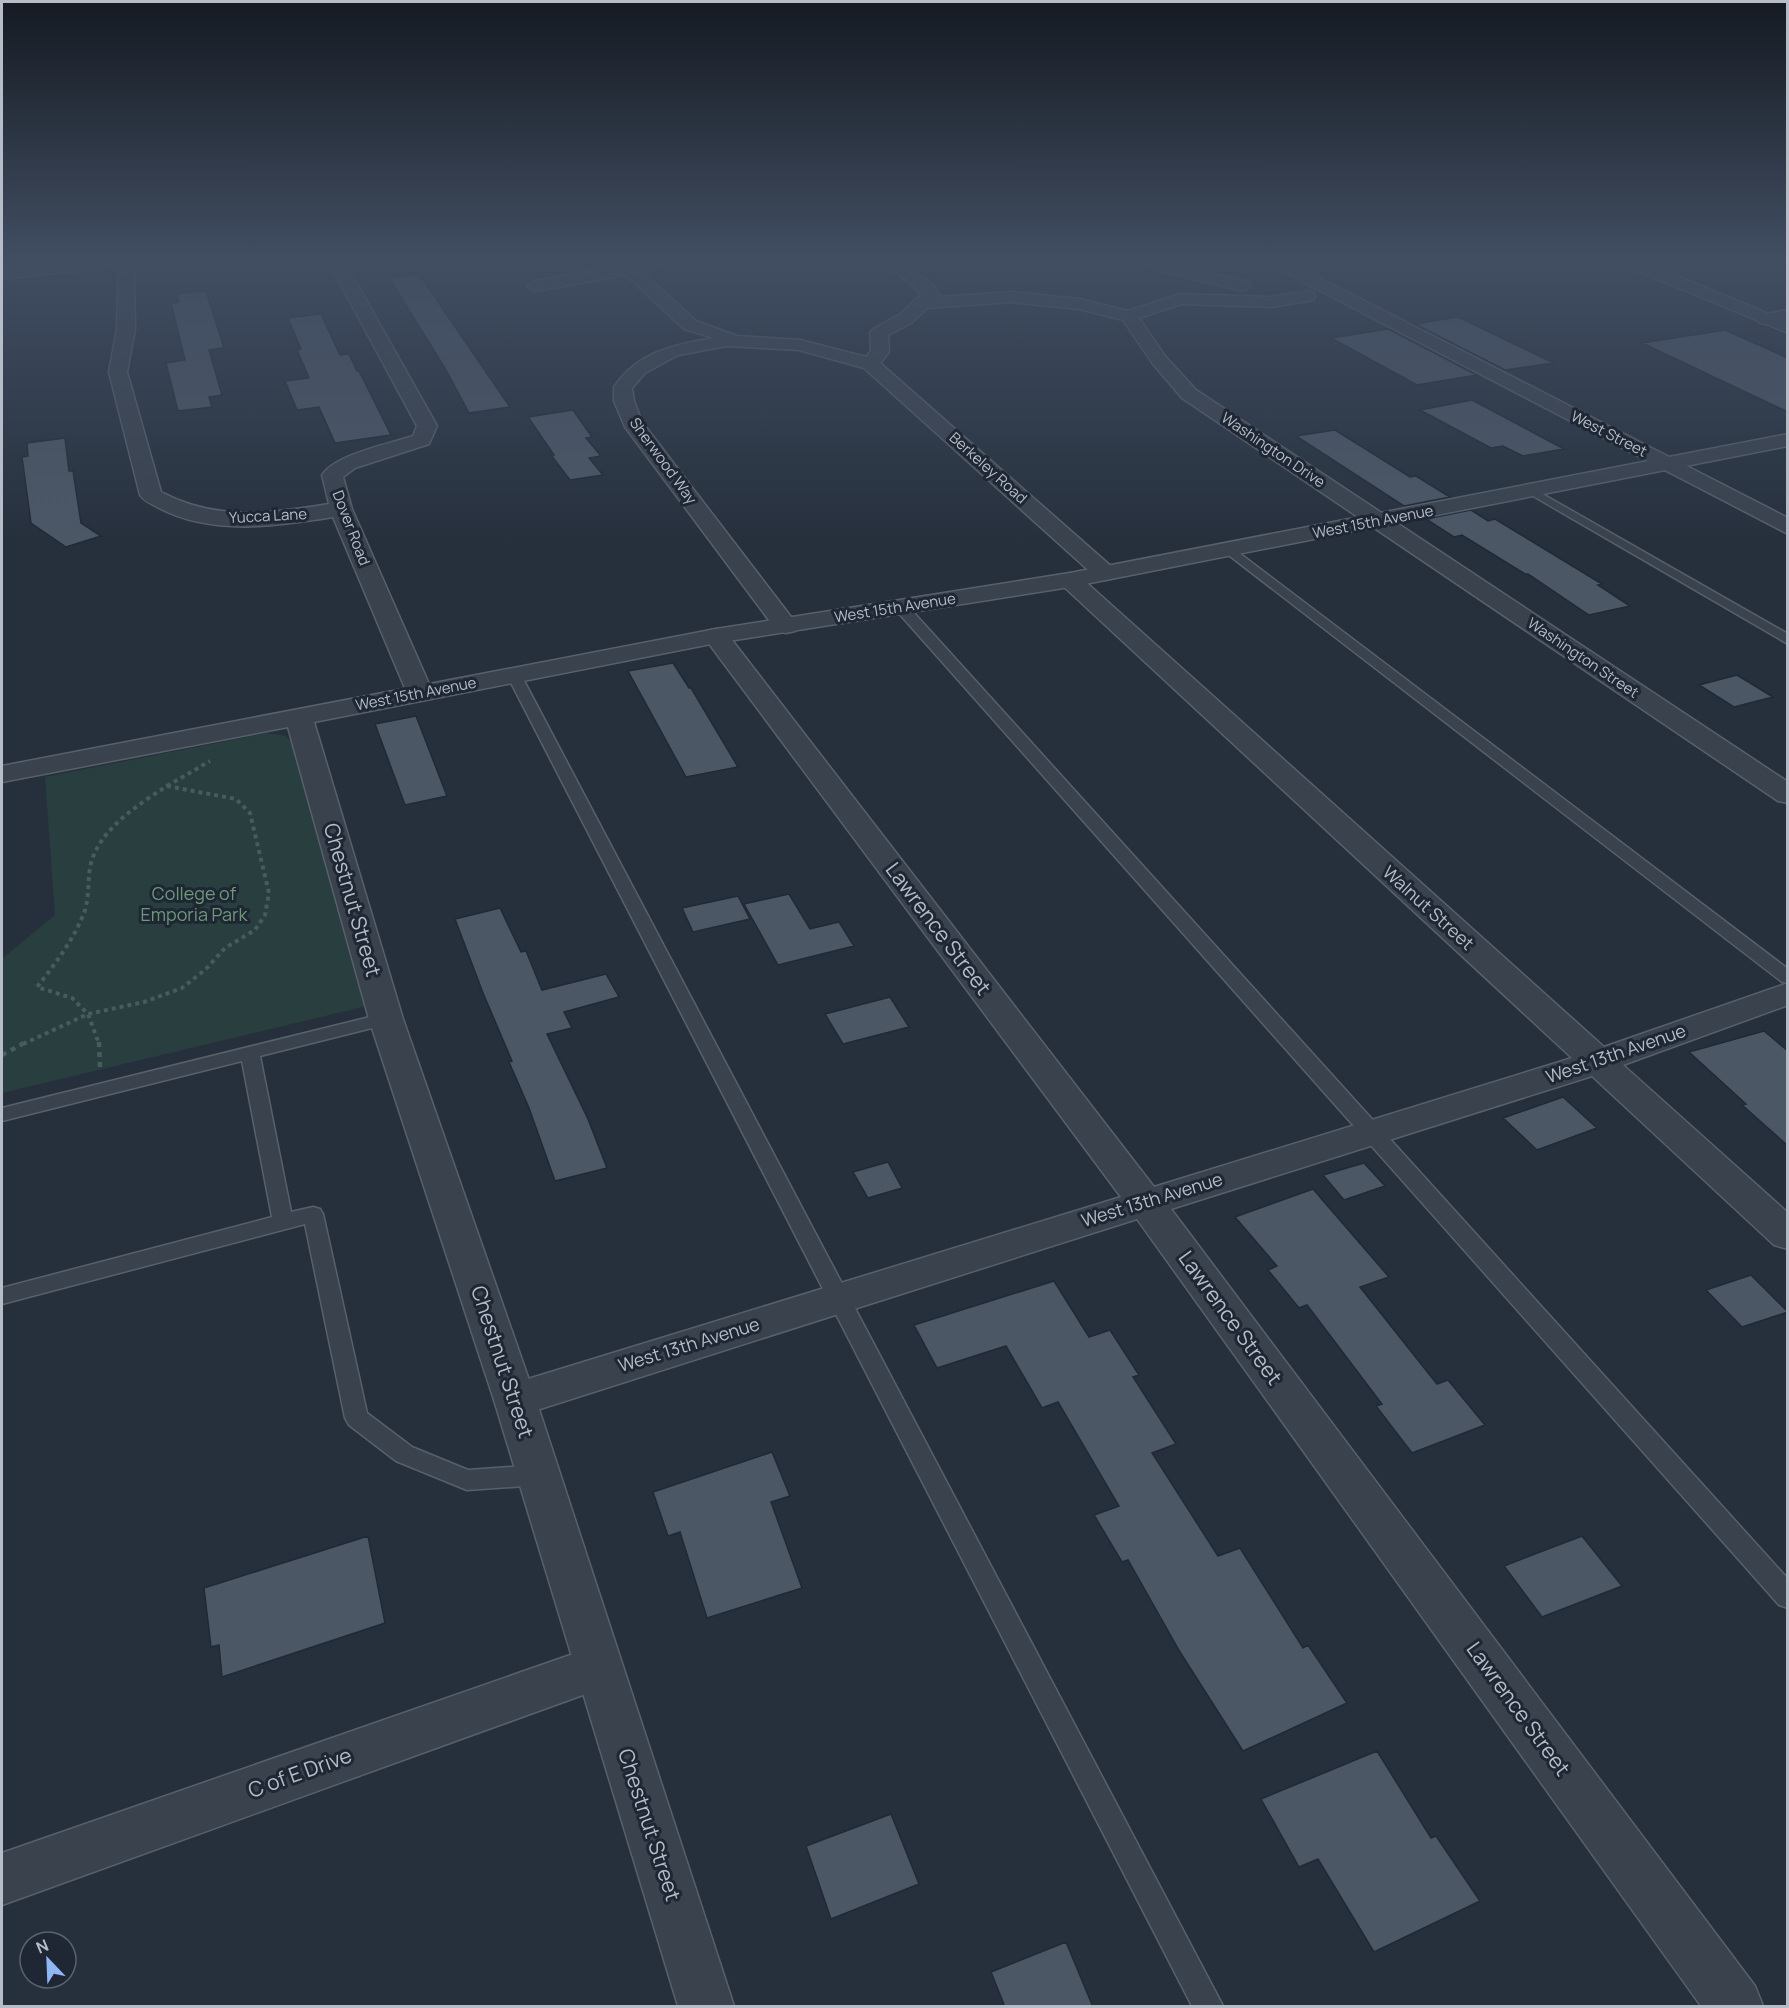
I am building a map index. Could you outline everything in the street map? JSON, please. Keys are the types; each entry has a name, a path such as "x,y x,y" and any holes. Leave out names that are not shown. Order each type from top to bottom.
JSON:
{"street":[{"name":"Yucca Lane","path":"122,353 118,372 152,495 168,506 202,517 233,519 293,516 341,509"},
{"name":"Dover Road","path":"387,353 427,426 422,440 348,464 332,475 341,509 420,693"},
{"name":"Sherwood Way","path":"671,353 638,369 623,387 624,401 632,423 786,626"},
{"name":"Sherwood Way","path":"831,353 870,364"},
{"path":"870,364 879,353"},
{"name":"Washington Drive","path":"1154,353 1189,394 1378,521"},
{"name":"West Street","path":"1452,353 1788,527"},
{"name":"Berkeley Road","path":"870,364 1105,573"},
{"name":"West 15th Avenue","path":"2,774 716,636 1070,580 1788,440"},
{"name":"Washington Street","path":"1378,521 1788,795"},
{"name":"Walnut Street","path":"1070,580 1788,1235"},
{"name":"Lawrence Street","path":"716,636 1145,1202 1735,2007"},
{"name":"Chestnut Street","path":"299,717 386,1019 539,1474 706,2007"},
{"name":"West 13th Avenue","path":"515,1400 1597,1062 1788,993"},
{"name":"C of E Drive","path":"2,1879 599,1667"}],"lane":[{"path":"1532,491 1788,640"},
{"path":"1230,550 1788,978"},
{"path":"901,608 1788,1597"},
{"path":"514,675 1208,2007"},
{"path":"2,1114 386,1019"},
{"path":"250,1052 283,1222"},
{"path":"2,1296 313,1214 357,1418 404,1454 467,1480 539,1474"}],"path":[{"path":"102,1089 99,1040 88,1014 72,998 37,987 67,947 87,905 92,860 106,835 178,777 218,758"},
{"path":"2,1055 88,1014 144,1002 182,988 206,969 225,948 255,930 265,915 269,893 250,813 236,799 167,786"}],"green space":[{"name":"College of Emporia Park","path":"267,733 286,736 295,748 367,1006 2,1093 2,959 55,915 45,777"}],"building":[{"path":"183,353 210,353 222,395 209,397 212,407 178,411 166,363 185,360"},
{"path":"298,353 349,354 391,435 335,443 319,407 297,410 285,381 309,378"},
{"path":"435,353 473,353 510,407 469,413"},
{"path":"1358,353 1434,353 1477,375 1417,385"},
{"path":"1471,353 1533,353 1554,363 1505,370"},
{"path":"1663,353 1776,353 1788,358 1788,412"},
{"path":"1472,400 1564,449 1523,456 1503,446 1491,448 1420,410"},
{"path":"573,410 592,437 586,438 601,456 589,458 603,475 570,480 551,455 554,455 528,417"},
{"path":"1335,430 1410,477 1416,476 1450,497 1404,506 1296,436"},
{"path":"65,438 69,471 73,471 81,523 101,536 66,547 31,523 22,457 28,456 27,443"},
{"path":"1471,510 1488,521 1495,519 1602,584 1598,585 1630,606 1589,615 1528,574 1462,535 1454,537 1426,519"},
{"path":"673,663 691,688 738,767 686,777 628,671"},
{"path":"1737,675 1773,697 1734,707 1699,685"},
{"path":"416,716 447,796 405,805 375,724"},
{"path":"789,894 810,929 839,922 854,946 778,965 744,904"},
{"path":"738,896 750,919 693,932 682,908"},
{"path":"500,908 521,952 526,951 542,990 606,974 619,997 564,1012 572,1028 547,1034 588,1119 607,1168 555,1181 529,1108 509,1062 512,1061 455,919"},
{"path":"890,997 909,1027 843,1044 825,1014"},
{"path":"1764,1031 1788,1051 1788,1146 1742,1105 1746,1104 1689,1052"},
{"path":"1563,1097 1597,1128 1537,1150 1503,1118"},
{"path":"888,1162 902,1188 868,1198 853,1172"},
{"path":"1364,1163 1385,1186 1344,1200 1323,1175"},
{"path":"1313,1189 1389,1277 1360,1287 1437,1384 1448,1380 1485,1425 1412,1453 1376,1406 1382,1404 1307,1305 1299,1308 1268,1270 1277,1266 1235,1217"},
{"path":"1751,1275 1788,1312 1742,1327 1706,1290"},
{"path":"1054,1281 1089,1337 1110,1330 1139,1375 1133,1377 1176,1444 1152,1453 1218,1556 1240,1548 1303,1648 1308,1645 1347,1703 1243,1751 1180,1652 1128,1560 1122,1562 1094,1515 1119,1506 1058,1402 1042,1408 1006,1346 937,1368 914,1325"},
{"path":"772,1452 790,1496 771,1502 802,1588 707,1618 680,1532 668,1536 653,1492"},
{"path":"368,1536 385,1623 222,1677 219,1645 211,1647 204,1588"},
{"path":"1582,1536 1622,1586 1542,1617 1504,1566"},
{"path":"1377,1751 1431,1838 1436,1836 1480,1901 1374,1952 1318,1859 1299,1867 1261,1799"},
{"path":"891,1814 919,1884 831,1919 806,1846"},
{"path":"1066,1942 1093,2007 1005,2007 991,1972"}]}
